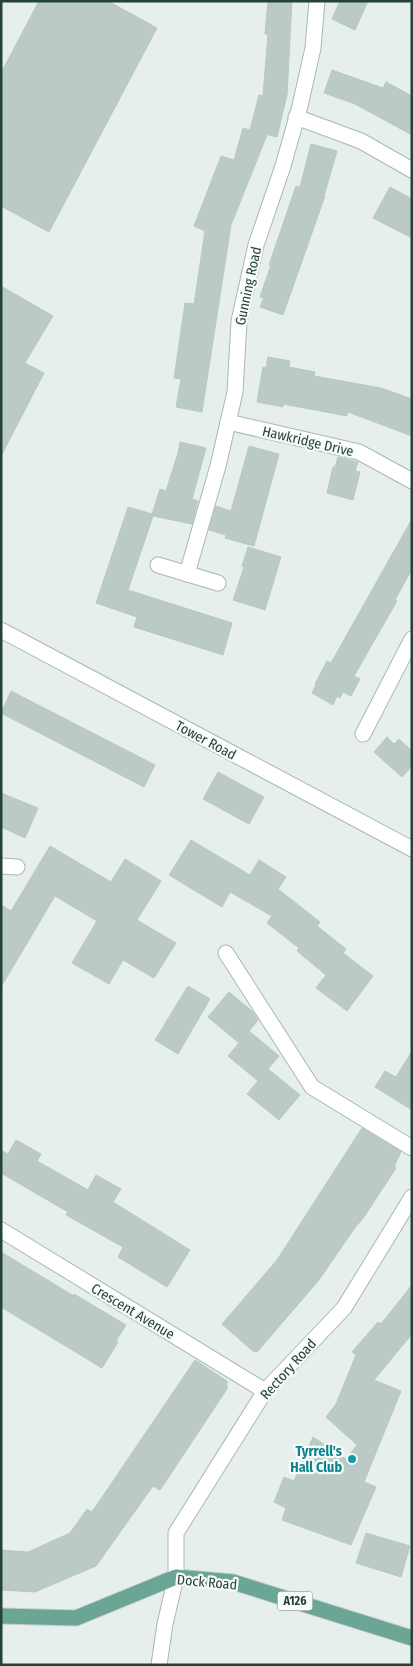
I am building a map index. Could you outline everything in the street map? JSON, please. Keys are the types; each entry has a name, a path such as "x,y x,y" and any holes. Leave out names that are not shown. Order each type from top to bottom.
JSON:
{"main road":[{"name":"Dock Road","path":"1,1616 76,1618 176,1577 233,1582 412,1638"}],"street":[{"name":"Gunning Road","path":"187,574 218,466 228,422 234,392 239,321 256,245 284,166 300,106 312,48 317,1"},
{"path":"296,117 361,141 412,170"},
{"name":"Hawkridge Drive","path":"228,422 359,452 412,481"},
{"path":"158,565 218,584"},
{"name":"Tower Road","path":"1,630 412,849"},
{"path":"363,734 412,639"},
{"path":"1,866 17,867"},
{"path":"226,953 312,1087 412,1148"},
{"name":"Rectory Road","path":"159,1665 165,1624 176,1577 176,1533 265,1391 344,1308 412,1197"},
{"name":"Crescent Avenue","path":"1,1230 265,1391"}],"building":[{"path":"39,1 108,1 157,28 49,232 1,206 1,73"},
{"path":"268,1 292,1 287,95 277,137 250,130 259,95 263,96 268,34 265,34"},
{"path":"340,1 368,1 355,30 332,19"},
{"path":"332,70 383,88 386,82 412,96 412,135 355,104 324,93"},
{"path":"243,128 267,135 231,225 202,412 176,407 181,379 174,378 185,303 194,304 205,231 194,226 221,156 234,160"},
{"path":"311,144 337,151 325,196 283,315 260,307 264,298 260,297 296,186 300,187"},
{"path":"390,187 412,199 412,238 373,218"},
{"path":"1,286 53,316 25,363 44,373 1,456"},
{"path":"268,357 290,361 289,367 315,372 314,376 381,388 412,399 412,436 348,412 347,416 283,404 283,407 257,402 263,367 266,368"},
{"path":"180,442 206,448 192,499 198,501 192,524 153,516 128,590 232,623 223,655 134,627 137,617 96,603 128,507 152,514 160,489 166,491"},
{"path":"249,446 279,454 254,546 225,538 226,535 209,530 216,506 231,511"},
{"path":"338,457 358,462 355,471 360,472 353,500 327,493 333,467 335,467"},
{"path":"412,519 412,569 395,600 397,601 354,676 360,679 351,696 343,692 340,698 337,696 333,705 312,693 315,684 327,661 331,663"},
{"path":"248,547 281,557 265,610 233,600 244,567 242,566"},
{"path":"11,691 155,765 144,787 1,713"},
{"path":"387,737 394,744 399,739 412,751 412,766 402,777 374,752"},
{"path":"218,772 264,797 249,824 203,799"},
{"path":"1,793 38,808 25,838 1,827"},
{"path":"191,840 250,875 259,860 286,877 278,889 320,922 317,926 346,949 343,953 373,976 347,1011 316,988 326,975 297,951 299,948 267,923 272,916 230,892 222,907 169,875"},
{"path":"50,846 111,882 125,859 161,881 137,920 176,943 154,978 123,960 109,984 72,963 97,921 55,896 1,987 1,905 11,911"},
{"path":"188,986 210,999 178,1054 155,1040"},
{"path":"229,992 252,1011 258,1020 249,1031 279,1056 258,1081 228,1056 239,1043 208,1017"},
{"path":"412,1051 412,1110 375,1087 385,1071 396,1077"},
{"path":"268,1069 300,1095 279,1120 247,1094"},
{"path":"362,1128 401,1152 394,1167 396,1168 319,1280 257,1352 254,1352 222,1324 277,1260"},
{"path":"16,1140 41,1154 37,1161 88,1190 96,1175 121,1189 113,1202 190,1250 167,1287 118,1257 123,1247 66,1215 68,1212 1,1173 1,1150 8,1154"},
{"path":"1,1252 126,1325 102,1368 1,1307"},
{"name":"Tyrrell's Hall Club","path":"412,1285 412,1334 374,1380 401,1391 364,1482 376,1487 351,1545 282,1520 286,1508 274,1502 284,1477 294,1481 313,1437 346,1459 357,1445 326,1417 336,1404 356,1355 352,1352 378,1322 381,1324"},
{"path":"195,1360 227,1381 227,1389 160,1490 153,1486 96,1566 35,1592 1,1590 1,1550 28,1552 70,1533 87,1509 92,1512"},
{"path":"366,1533 410,1546 401,1577 356,1563"}],"place":[{"name":"Tyrrell's Hall Club","path":"352,1459"}]}
